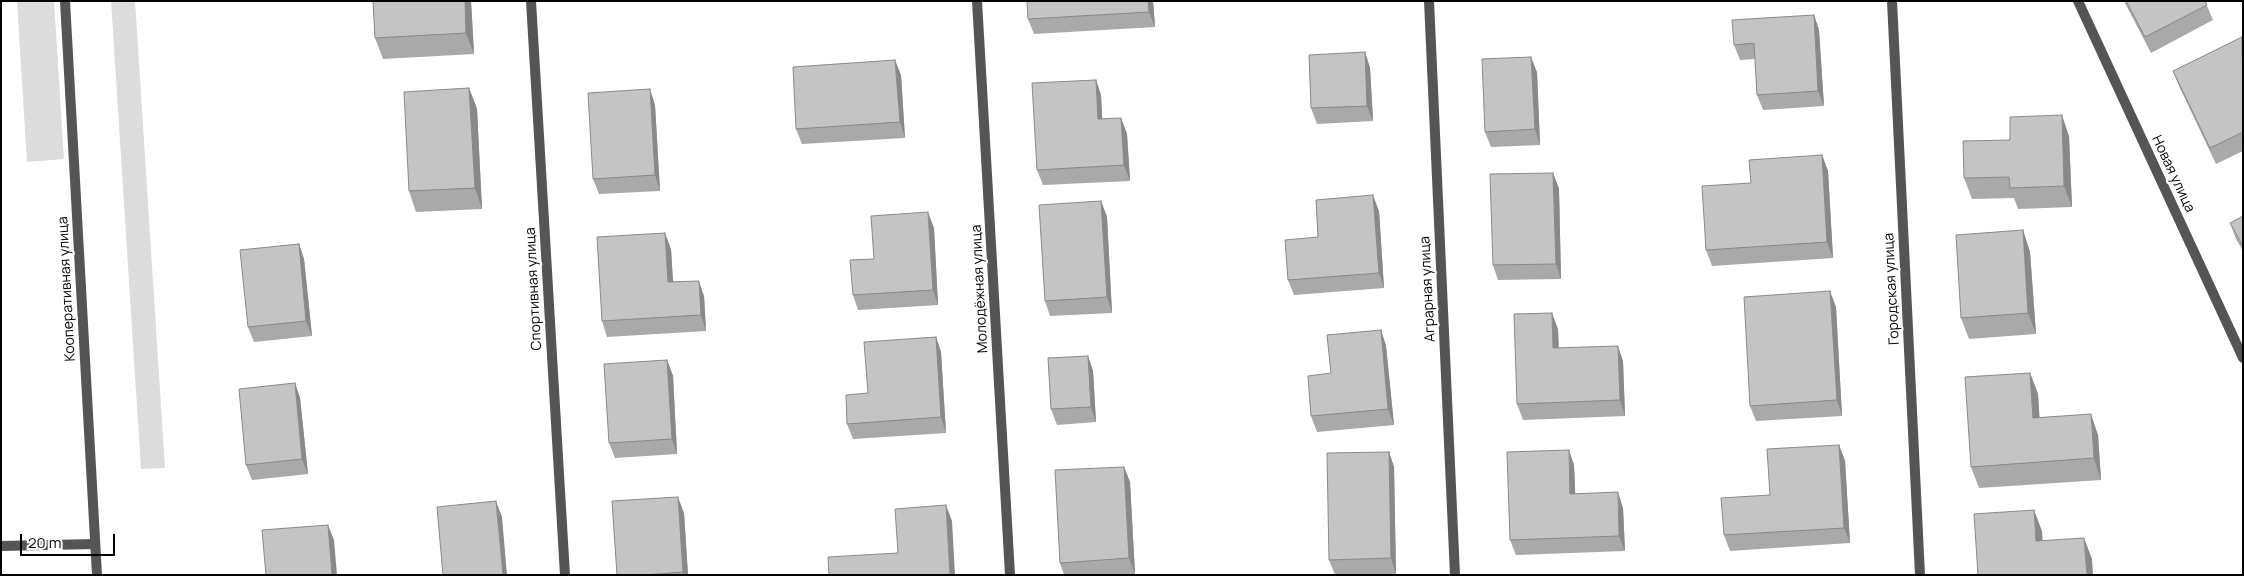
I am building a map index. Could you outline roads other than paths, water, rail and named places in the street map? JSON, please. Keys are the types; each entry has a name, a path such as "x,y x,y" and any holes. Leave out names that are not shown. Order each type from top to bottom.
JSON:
{"street":[{"name":"Кооперативная улица","path":"65,1 97,575"},
{"name":"Спортивная улица","path":"531,1 565,575"},
{"name":"Молодёжная улица","path":"977,1 1010,575"},
{"name":"Аграрная улица","path":"1429,1 1455,575"},
{"name":"Городская улица","path":"1892,1 1920,575"},
{"name":"Новая улица","path":"2078,1 2243,358"},
{"path":"1,546 95,544"}]}
